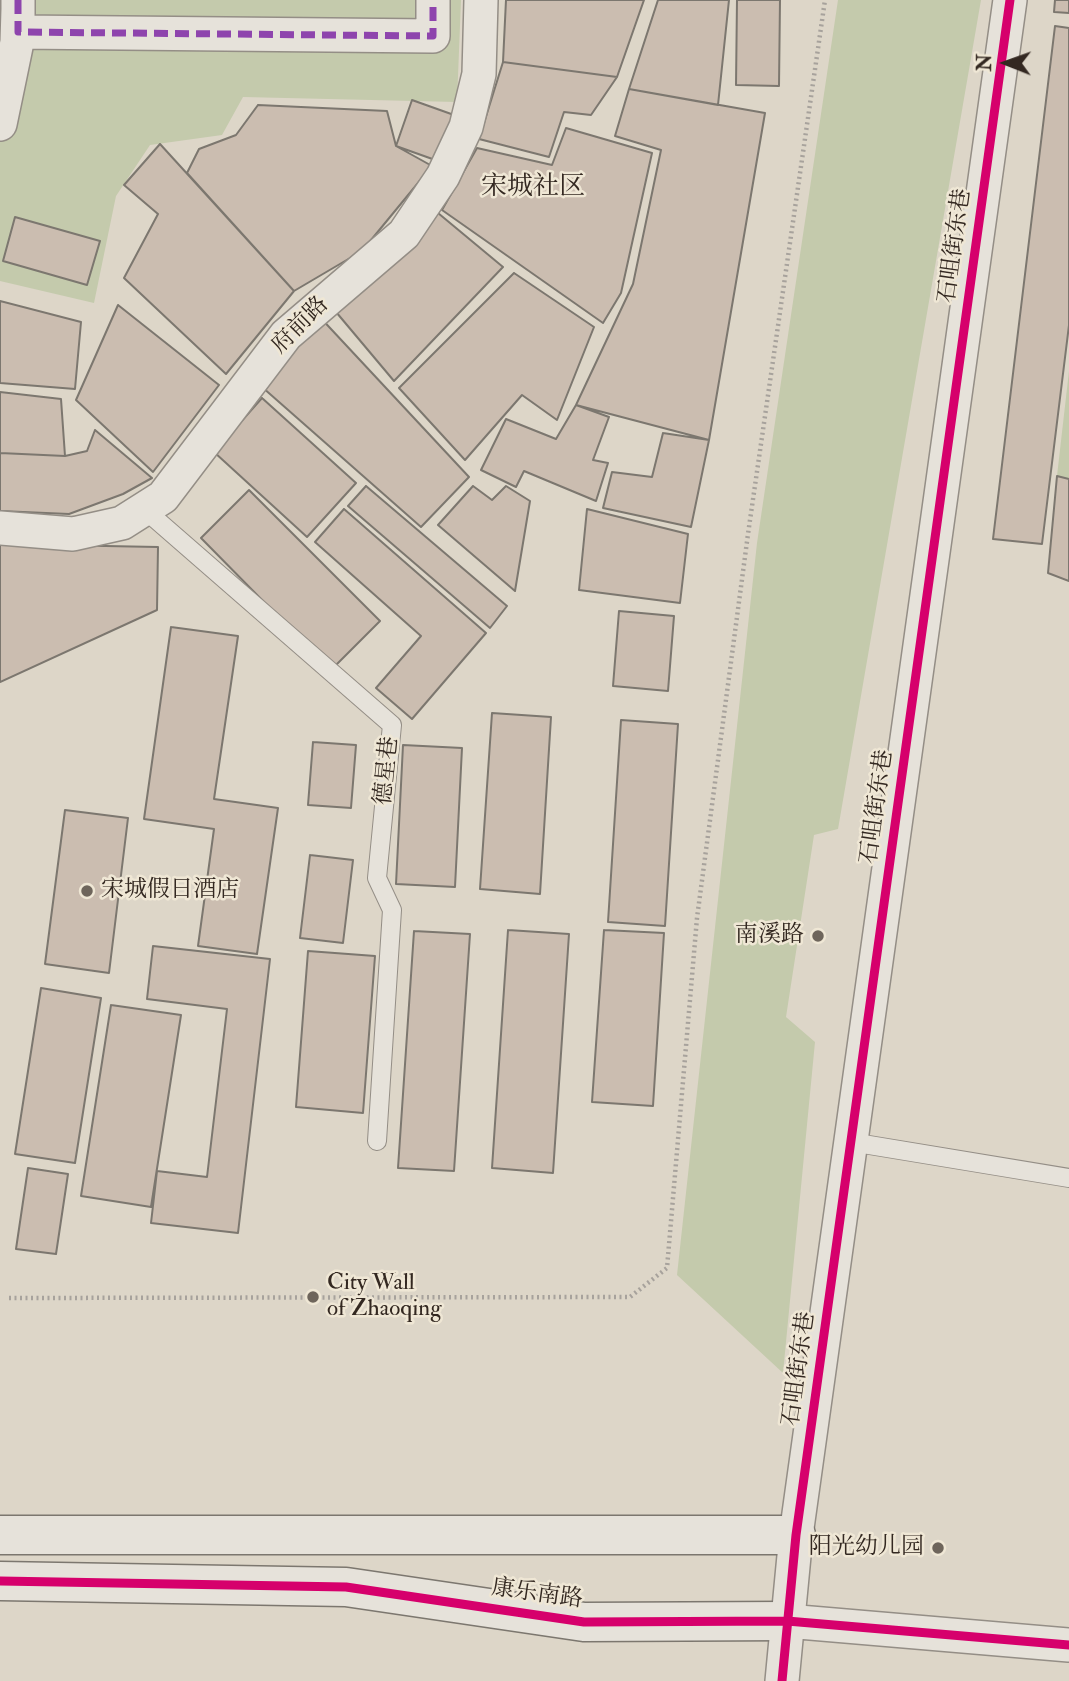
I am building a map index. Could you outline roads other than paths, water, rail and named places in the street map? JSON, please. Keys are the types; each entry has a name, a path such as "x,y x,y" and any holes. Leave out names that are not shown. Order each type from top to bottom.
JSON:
{"street":[{"path":"0,124 18,16 433,36 433,0"},
{"name":"府前路","path":"0,528 73,534 122,523 163,497 286,335 404,234 443,176 466,127 479,74 481,0"},
{"name":"石咀街东巷","path":"782,1681 796,1535 1010,0"},
{"path":"0,1535 796,1535"},
{"name":"康乐南路","path":"0,1581 346,1587 584,1622 787,1621 1069,1645"}],"lane":[{"name":"德星巷","path":"144,509 392,725 377,878 392,909 377,1141"},
{"path":"851,1142 1069,1178"}],"place":[{"name":"宋城假日酒店","path":"87,891"},
{"name":"南溪路","path":"818,936"},
{"name":"City Wall of Zhaoqing","path":"313,1297"},
{"name":"阳光幼儿园","path":"938,1548"}],"district":[{"name":"宋城社区","path":"533,188"}]}
